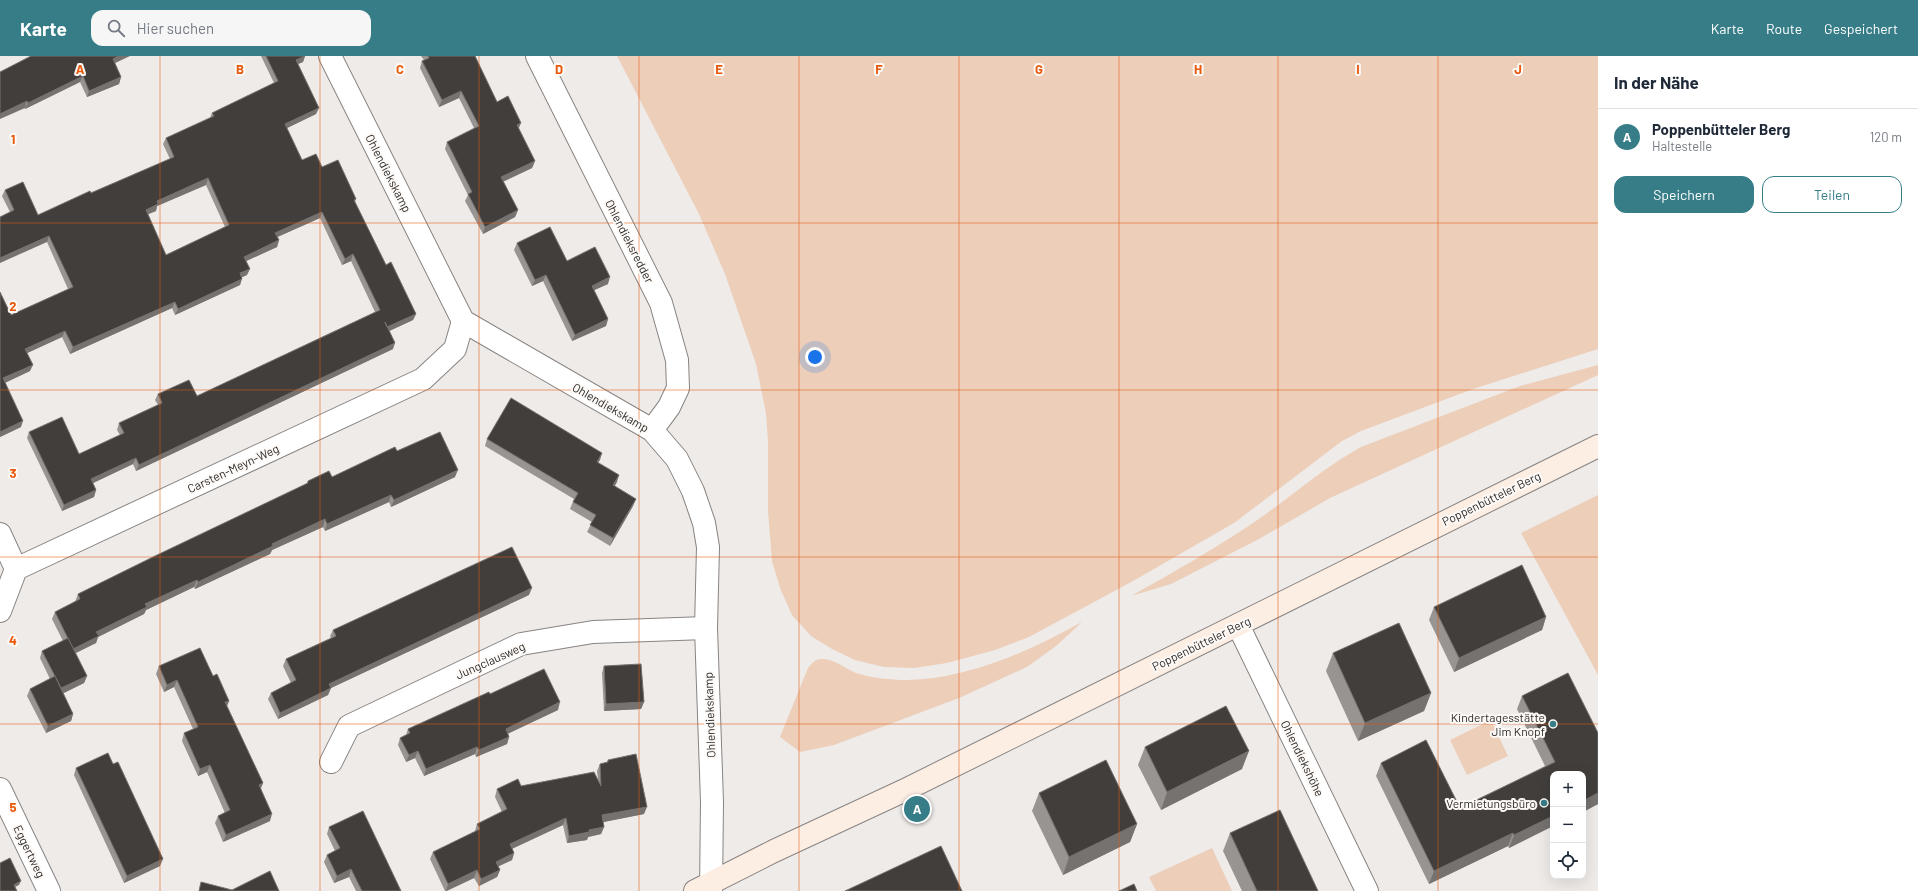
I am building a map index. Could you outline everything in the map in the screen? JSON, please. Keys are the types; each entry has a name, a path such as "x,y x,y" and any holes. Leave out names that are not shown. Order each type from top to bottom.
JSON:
{"main road":[{"name":"Poppenbütteler Berg","path":"706,888 774,851 903,791 1598,446"}],"street":[{"name":"Ohlendiekskamp","path":"330,56 463,321 652,430 677,459 693,491 704,523 708,547 706,628 712,802 706,888"},
{"name":"Ohlendieksredder","path":"537,56 661,303 677,360 678,388 669,407 652,430"},
{"name":"Carsten-Meyn-Weg","path":"16,569 423,379 455,350 463,321"},
{"path":"0,534 16,569 0,611"},
{"name":"Ohlendiekshöhe","path":"1238,625 1367,891"},
{"name":"Jungclausweg","path":"331,762 349,726 521,644 593,632 706,628"},
{"name":"Eggertweg","path":"0,789 49,891"}],"shaded area":[{"path":"617,56 1598,56 1598,349 1473,389 1361,431 1342,441 1234,523 1133,581 1029,637 995,650 947,663 914,668 884,667 855,660 832,649 811,636 792,615 780,588 772,561 768,511 768,442 766,413 756,364 725,274 699,214"},
{"path":"1598,365 1598,375 1330,498 1259,539 1171,584 1131,596 1195,560 1241,531 1308,482 1361,447 1520,386"},
{"path":"1598,495 1598,675 1521,533"},
{"path":"1082,622 1056,646 1027,667 959,698 834,745 800,752 780,737 808,668 817,660 831,660 856,673 888,679 907,680 953,675 998,662 1020,653"},
{"path":"1491,720 1508,756 1467,775 1450,740"},
{"path":"1212,848 1232,891 1156,891 1149,877"}],"building":[{"path":"31,56 119,56 113,59 121,77 89,91 83,76 28,103 27,101 0,114 0,72"},
{"path":"266,56 305,56 296,60 319,108 285,124 302,160 316,154 322,167 338,160 356,199 354,200 386,265 391,262 416,314 387,327 395,343 139,465 136,458 91,479 96,490 64,505 29,432 62,417 79,454 124,433 119,423 162,403 158,394 189,380 197,396 380,310 353,254 345,259 322,212 275,233 279,240 244,257 250,269 240,273 242,279 178,309 175,302 73,347 65,331 25,349 33,365 3,378 23,421 0,432 0,292 11,315 73,287 49,236 0,258 0,217 14,210 5,190 23,182 38,215 90,191 91,193 174,157 166,138 214,116 212,113 278,81","holes":["208,178 229,225 166,255 146,210 158,204 157,201"]},
{"path":"428,56 475,56 497,102 508,96 521,123 517,125 535,161 501,177 518,210 485,227 468,194 472,192 447,142 479,126 461,91 442,100 422,61 429,58"},
{"path":"550,227 567,261 595,247 610,277 592,286 608,319 575,335 546,275 535,280 517,243"},
{"path":"511,398 602,453 597,462 619,475 613,485 636,499 613,538 590,525 596,515 573,502 578,493 487,439"},
{"path":"440,432 458,470 394,500 391,495 327,524 325,519 198,582 197,580 145,604 147,607 96,632 99,636 73,649 55,612 80,599 78,594 308,483 308,481 329,471 332,477 395,447 397,451"},
{"path":"512,547 532,588 329,684 331,688 280,713 271,693 296,680 286,659 336,636 333,630"},
{"path":"1522,565 1546,617 1459,658 1434,607"},
{"path":"1399,623 1431,693 1365,723 1333,653"},
{"path":"68,638 87,676 61,688 42,651"},
{"path":"200,648 213,676 217,674 229,701 225,702 263,783 259,785 272,814 226,835 218,816 230,810 210,765 200,769 184,733 198,727 177,680 167,685 159,666"},
{"path":"641,664 644,702 606,704 604,666"},
{"path":"544,669 560,702 506,729 509,737 479,750 477,747 426,769 418,751 409,755 400,738 410,733 408,729"},
{"path":"1568,673 1598,733 1598,793 1586,799 1586,771 1550,771 1550,817 1514,835 1513,833 1434,871 1381,763 1426,740 1460,808 1555,762 1522,696"},
{"path":"55,676 73,714 48,726 30,689"},
{"path":"1226,706 1249,751 1167,792 1145,747"},
{"path":"108,753 113,764 118,762 163,859 127,876 76,768"},
{"path":"636,754 647,807 602,815 604,827 569,836 566,818 510,844 514,853 496,862 500,870 481,879 477,870 448,884 433,852 480,829 477,824 507,809 497,789 518,779 521,786 594,772 601,786 600,764 608,762 608,760"},
{"path":"1106,760 1137,824 1069,857 1039,793"},
{"path":"1280,810 1318,891 1257,891 1230,833"},
{"path":"363,811 401,891 362,891 351,869 337,876 327,855 340,848 329,827"},
{"path":"941,846 962,891 845,891"},
{"path":"10,858 21,881 14,885 17,891 0,891 0,863"},
{"path":"270,871 279,891 199,891 201,882 232,890"},
{"path":"1134,884 1137,891 1119,891"}],"place":[{"name":"Kindertagesstätte Jim Knopf","path":"1553,724"},
{"name":"Vermietungsbüro","path":"1544,803"},
{"name":"Poppenbütteler Berg","path":"917,809"}]}
